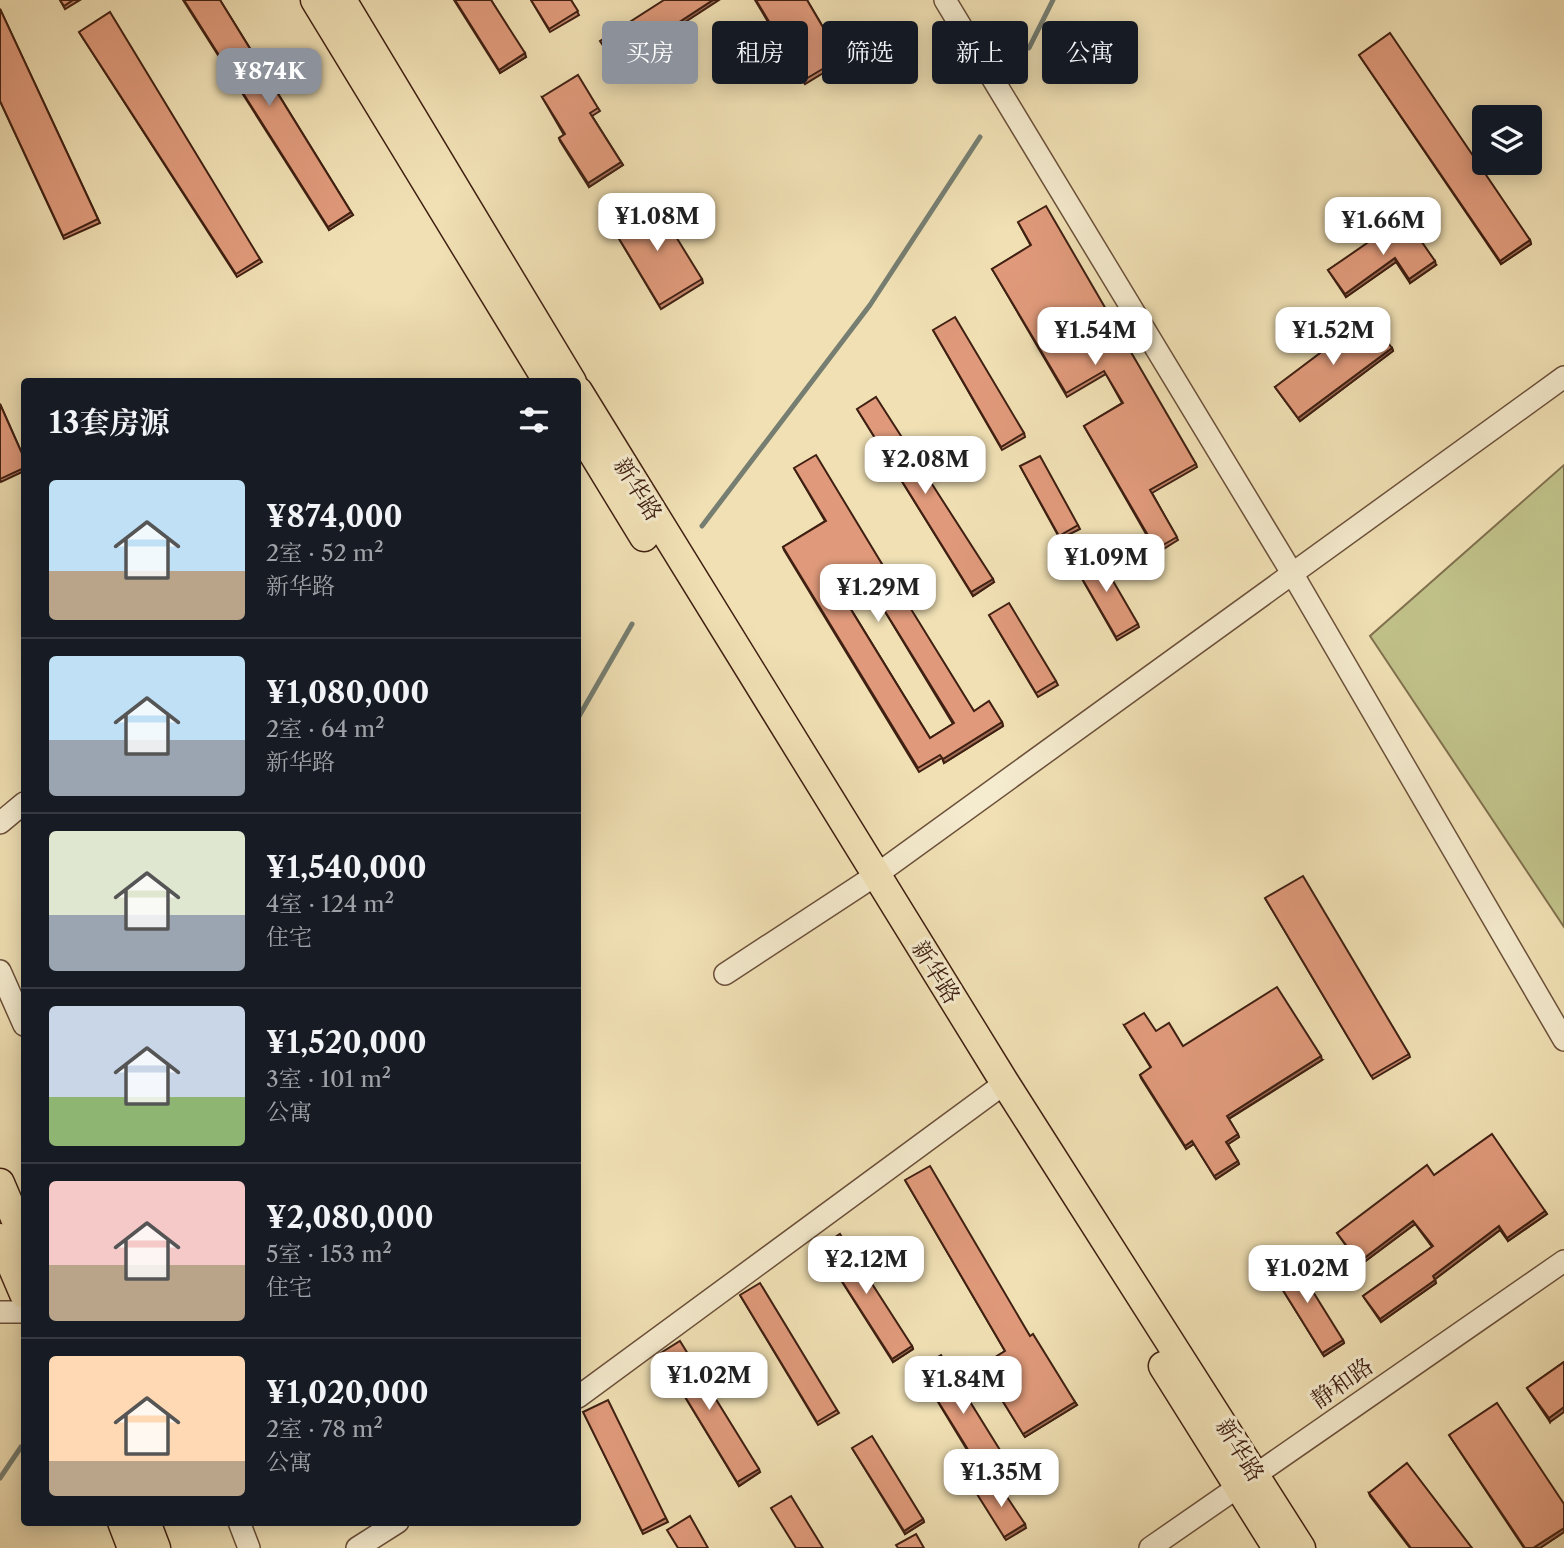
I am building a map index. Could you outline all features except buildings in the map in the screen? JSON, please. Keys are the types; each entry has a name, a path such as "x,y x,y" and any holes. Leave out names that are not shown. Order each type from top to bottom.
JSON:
{"main road":[{"name":"新华路","path":"316,0 561,378"},
{"name":"新华路","path":"342,0 561,378"},
{"name":"新华路","path":"581,410 998,1088 1247,1481 1301,1548"},
{"name":"新华路","path":"581,434 868,880"},
{"path":"0,1183 21,1232"},
{"path":"0,1238 21,1287"},
{"name":"新华路","path":"1247,1481 1277,1548"},
{"path":"124,1526 132,1548"},
{"path":"148,1526 156,1548"}],"street":[{"path":"945,0 1293,573 1564,1040"},
{"path":"724,974 868,880 1564,377"},
{"path":"0,823 21,806"},
{"path":"0,971 21,1018"},
{"path":"581,1395 998,1088"},
{"name":"静和路","path":"1150,1548 1564,1261"},
{"path":"0,1312 21,1312"},
{"path":"241,1526 249,1548"},
{"path":"357,1548 392,1526"}],"green space":[{"path":"1564,465 1564,927 1370,636"}],"waterway":[{"path":"1029,48 1053,0"},
{"path":"702,526 870,305 980,137"},
{"path":"581,713 632,624"},
{"path":"0,1478 21,1447"}]}
